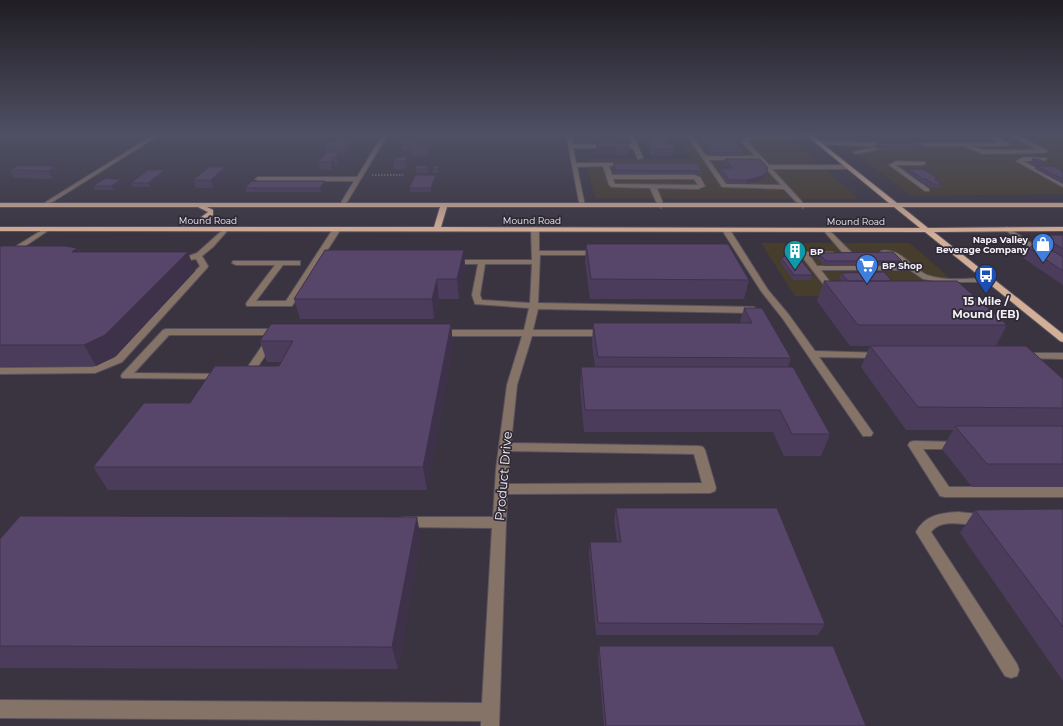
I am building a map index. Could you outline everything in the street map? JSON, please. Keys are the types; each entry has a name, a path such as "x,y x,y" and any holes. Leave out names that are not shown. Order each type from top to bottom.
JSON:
{"main road":[{"path":"849,168 1063,339"},
{"name":"Mound Road","path":"0,205 1063,205"},
{"path":"0,225 20,223 187,223 202,220 211,214 211,211 208,209 194,205"},
{"path":"437,229 444,206"},
{"path":"983,229 1017,224 1063,223"},
{"name":"Mound Road","path":"0,229 1063,229"}],"street":[{"path":"44,205 104,168"},
{"path":"342,206 365,168"},
{"path":"575,168 582,206"},
{"path":"607,168 610,177 614,186 702,186 698,178 694,177 610,177"},
{"path":"711,168 725,186 786,187"},
{"path":"769,168 803,206"},
{"path":"896,168 927,190"},
{"path":"1029,168 1063,185"},
{"path":"258,179 358,179"},
{"path":"652,187 661,206"},
{"path":"16,259 1,259 47,229"},
{"path":"171,260 187,260 199,257 226,229"},
{"path":"281,263 250,304 289,304 337,229"},
{"name":"Product Drive","path":"490,719 499,523 505,447 512,385 534,306 536,257 535,229"},
{"path":"1007,229 1063,268"},
{"path":"726,230 765,291 786,317 867,433"},
{"path":"826,230 849,255"},
{"path":"443,262 482,262 608,253"},
{"path":"830,287 804,254 861,254"},
{"path":"874,254 898,255 922,276 934,279 990,280"},
{"path":"0,371 95,370 118,360 204,266 199,257"},
{"path":"734,260 745,260"},
{"path":"236,262 297,263"},
{"path":"316,262 339,262"},
{"path":"482,262 476,295 478,302 534,306 754,310"},
{"path":"815,268 912,268"},
{"path":"275,332 246,377 126,376 166,332 275,332 289,332"},
{"path":"430,333 613,333"},
{"path":"812,354 892,355"},
{"path":"1011,356 1063,356"},
{"path":"969,445 914,445 945,492 1063,492"},
{"path":"502,489 710,488 699,450 505,447"},
{"path":"993,519 939,519 926,525 923,532 1011,670"},
{"path":"390,522 499,523"},
{"path":"0,709 490,719"}],"path":[{"path":"372,175 403,175"}],"shaded area":[{"path":"587,168 824,168 859,199 595,198"},
{"path":"874,168 1063,168 1063,194 912,196"},
{"path":"761,243 910,243 970,296 795,296"}],"building":[{"path":"14,168 53,168 48,171 10,170"},
{"path":"208,168 224,168 211,180 193,180"},
{"path":"416,168 427,168 427,169 415,169"},
{"path":"615,168 700,168 702,171 616,170"},
{"path":"720,168 732,168 768,168 766,168 767,172 762,176 747,180 729,180"},
{"path":"1040,168 1057,168 1063,171 1063,179"},
{"path":"907,169 923,169 939,179 935,179 942,184 933,184"},
{"path":"148,170 165,170 148,183 131,183"},
{"path":"415,175 436,175 431,188 409,188"},
{"path":"106,178 121,179 112,186 93,186"},
{"path":"252,181 325,181 320,188 245,188"},
{"path":"1040,235 1063,235 1063,249"},
{"path":"586,244 728,244 749,280 591,279"},
{"path":"1033,245 1043,245 1063,257 1063,271 1029,248"},
{"path":"0,246 65,246 77,248 72,252 188,252 105,335 84,345 0,345"},
{"path":"325,250 464,250 457,279 437,279 432,299 294,299"},
{"path":"893,252 902,261 826,261 818,253"},
{"path":"783,256 799,258 813,275 794,275 781,258 784,257"},
{"path":"884,272 892,281 848,281 841,273"},
{"path":"824,281 957,281 1007,325 858,325"},
{"path":"744,308 762,308 791,358 598,357 593,323 752,323"},
{"path":"271,324 451,324 423,467 93,467 144,403 190,403 215,366 279,366 293,341 260,341"},
{"path":"870,346 1026,346 1063,379 1063,408 918,407"},
{"path":"581,367 793,367 830,434 792,434 780,410 585,410"},
{"path":"955,426 1063,426 1063,464 987,464"},
{"path":"616,508 777,508 825,624 598,623 590,542 621,542"},
{"path":"1063,509 1063,627 975,510"},
{"path":"20,516 417,517 392,647 0,646 0,539"},
{"path":"599,646 833,646 866,726 606,726"}],"place":[{"name":"Napa Valley Beverage Company","path":"1043,264"},
{"name":"BP","path":"795,270"},
{"name":"BP Shop","path":"867,284"},
{"name":"15 Mile / Mound (EB)","path":"986,294"}]}
